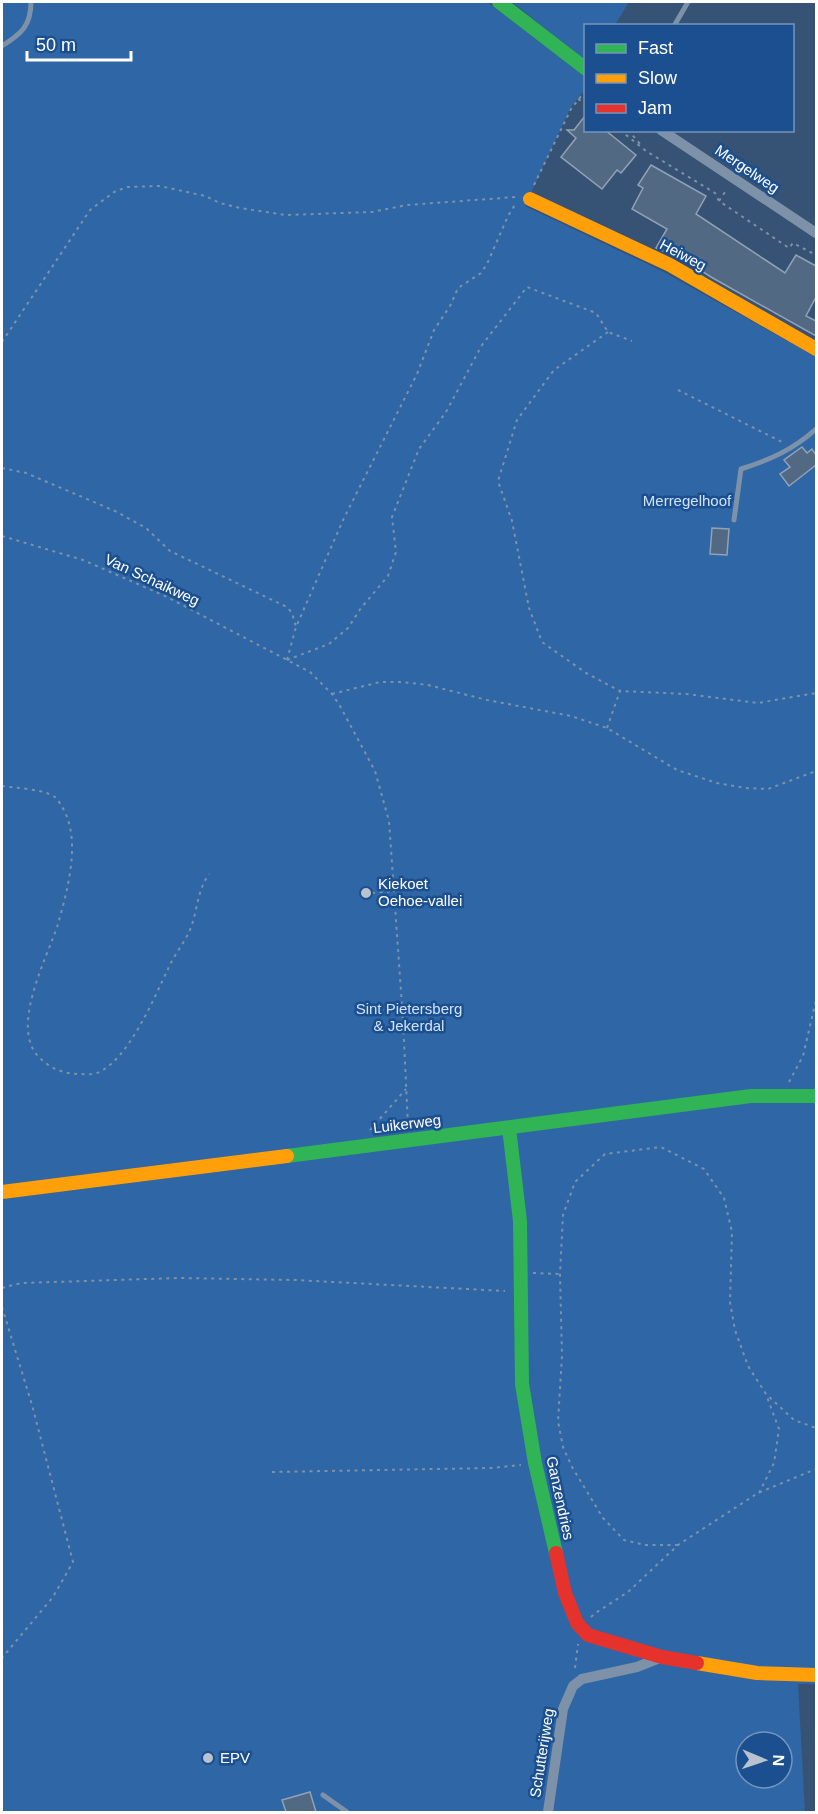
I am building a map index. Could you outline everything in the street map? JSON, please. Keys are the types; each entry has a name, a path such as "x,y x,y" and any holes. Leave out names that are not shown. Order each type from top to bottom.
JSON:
{"street":[{"path":"499,2 584,68"},
{"name":"Mergelweg","path":"664,132 816,233"},
{"name":"Heiweg","path":"526,198 669,265 816,349"},
{"name":"Luikerweg","path":"2,1192 751,1096 816,1096"},
{"name":"Ganzendries","path":"509,1128 520,1221 519,1292 522,1384 535,1463 565,1593 580,1627"},
{"path":"580,1627 588,1635 662,1657 757,1673 816,1675"},
{"path":"573,1686 582,1679 637,1667 662,1657"},
{"name":"Schutterijweg","path":"548,1812 563,1709 573,1686"}],"lane":[{"path":"2,46 26,28 31,2"},
{"path":"675,24 688,2"},
{"path":"734,520 741,469 768,460 792,448 816,429"},
{"path":"323,1795 347,1812"}],"path":[{"path":"286,660 296,627 344,518 417,374 434,330 450,306 458,288 481,273 487,264 508,216 526,198 571,109 584,91"},
{"path":"578,99 584,103"},
{"path":"622,132 646,151 715,193 719,201 789,248 793,243 816,255"},
{"path":"630,132 646,151"},
{"path":"719,201 733,180"},
{"path":"2,342 90,210 114,192 127,187 160,186 205,196 240,208 286,215 372,212 407,205 504,197 526,198"},
{"path":"286,660 330,644 348,628 361,608 388,576 396,552 392,517 419,449 446,412 482,345 527,287 596,313 608,332 632,341"},
{"path":"608,332 554,370 517,420 498,481 513,521 529,608 542,642 586,673 620,691 686,694 759,704 816,693"},
{"path":"678,390 792,448"},
{"path":"2,468 26,473 115,511 146,528 170,551 286,607 292,613 296,627"},
{"name":"Van Schaikweg","path":"2,536 93,565 165,596 309,672 332,694 362,742 375,771 389,822 410,1141"},
{"path":"332,694 380,682 402,682 571,716 608,728 677,770 717,783 745,788 768,789 816,771"},
{"path":"608,728 620,691"},
{"path":"2,786 36,791 54,797 63,808 71,829 71,857 66,890 57,925 32,995 27,1025 33,1052 48,1066 72,1074 97,1074 120,1056 144,1017 174,956 189,932 202,883 209,874"},
{"path":"372,893 394,891"},
{"path":"782,1095 803,1056 816,999"},
{"path":"357,1146 389,1106 407,1088"},
{"path":"678,1545 645,1545 624,1540 603,1518 572,1467 563,1447 558,1421 563,1335 560,1274 563,1215 575,1182 605,1154 661,1147 704,1169 724,1198 732,1232 730,1302 735,1330 748,1366 766,1394 779,1429 774,1463 759,1493"},
{"path":"520,1272 560,1274"},
{"path":"2,1288 21,1282 179,1278 296,1280 519,1292"},
{"path":"2,1307 32,1405 73,1562 53,1597 2,1658"},
{"path":"766,1394 794,1420 816,1428"},
{"path":"272,1472 491,1468 535,1463"},
{"path":"573,1686 580,1627 597,1612 628,1592 678,1545 759,1493 816,1469"}],"green space":[{"name":"Sint Pietersberg & Jekerdal","path":"2,2 487,2 584,76 584,90 571,107 525,206 664,272 816,357 816,1684 798,1684 805,1812 2,1812"},
{"path":"512,2 629,2 616,24 584,24 584,59"}],"building":[{"path":"584,117 584,132 607,132 636,155 621,173 617,170 602,189 561,157 576,138 567,130 574,130"},
{"path":"651,165 706,196 696,214 785,273 796,255 816,266 816,297 806,316 816,321 816,336 711,277 669,250 667,253 656,248 667,229 632,209 643,188 638,185"},
{"path":"802,447 807,453 812,449 816,455 816,465 789,486 780,474 790,467 784,460"},
{"path":"712,528 729,529 727,555 710,554"},
{"path":"310,1792 316,1812 286,1812 282,1800"}],"traffic: fast":[{"path":"499,2 584,67"},
{"path":"287,1156 751,1096 816,1096"},
{"path":"509,1128 520,1221 522,1384 535,1463 556,1553"}],"traffic: slow":[{"path":"530,199 670,265 816,349"},
{"path":"2,1192 287,1156"},
{"path":"697,1663 757,1673 816,1675"}],"traffic: jam":[{"path":"556,1553 565,1593 577,1623 588,1635 662,1657 697,1663"}],"place":[{"name":"Kiekoet Oehoe-vallei","path":"366,893"},
{"name":"EPV","path":"208,1758"}],"park label":[{"name":"Merregelhoof","path":"687,501"}]}
